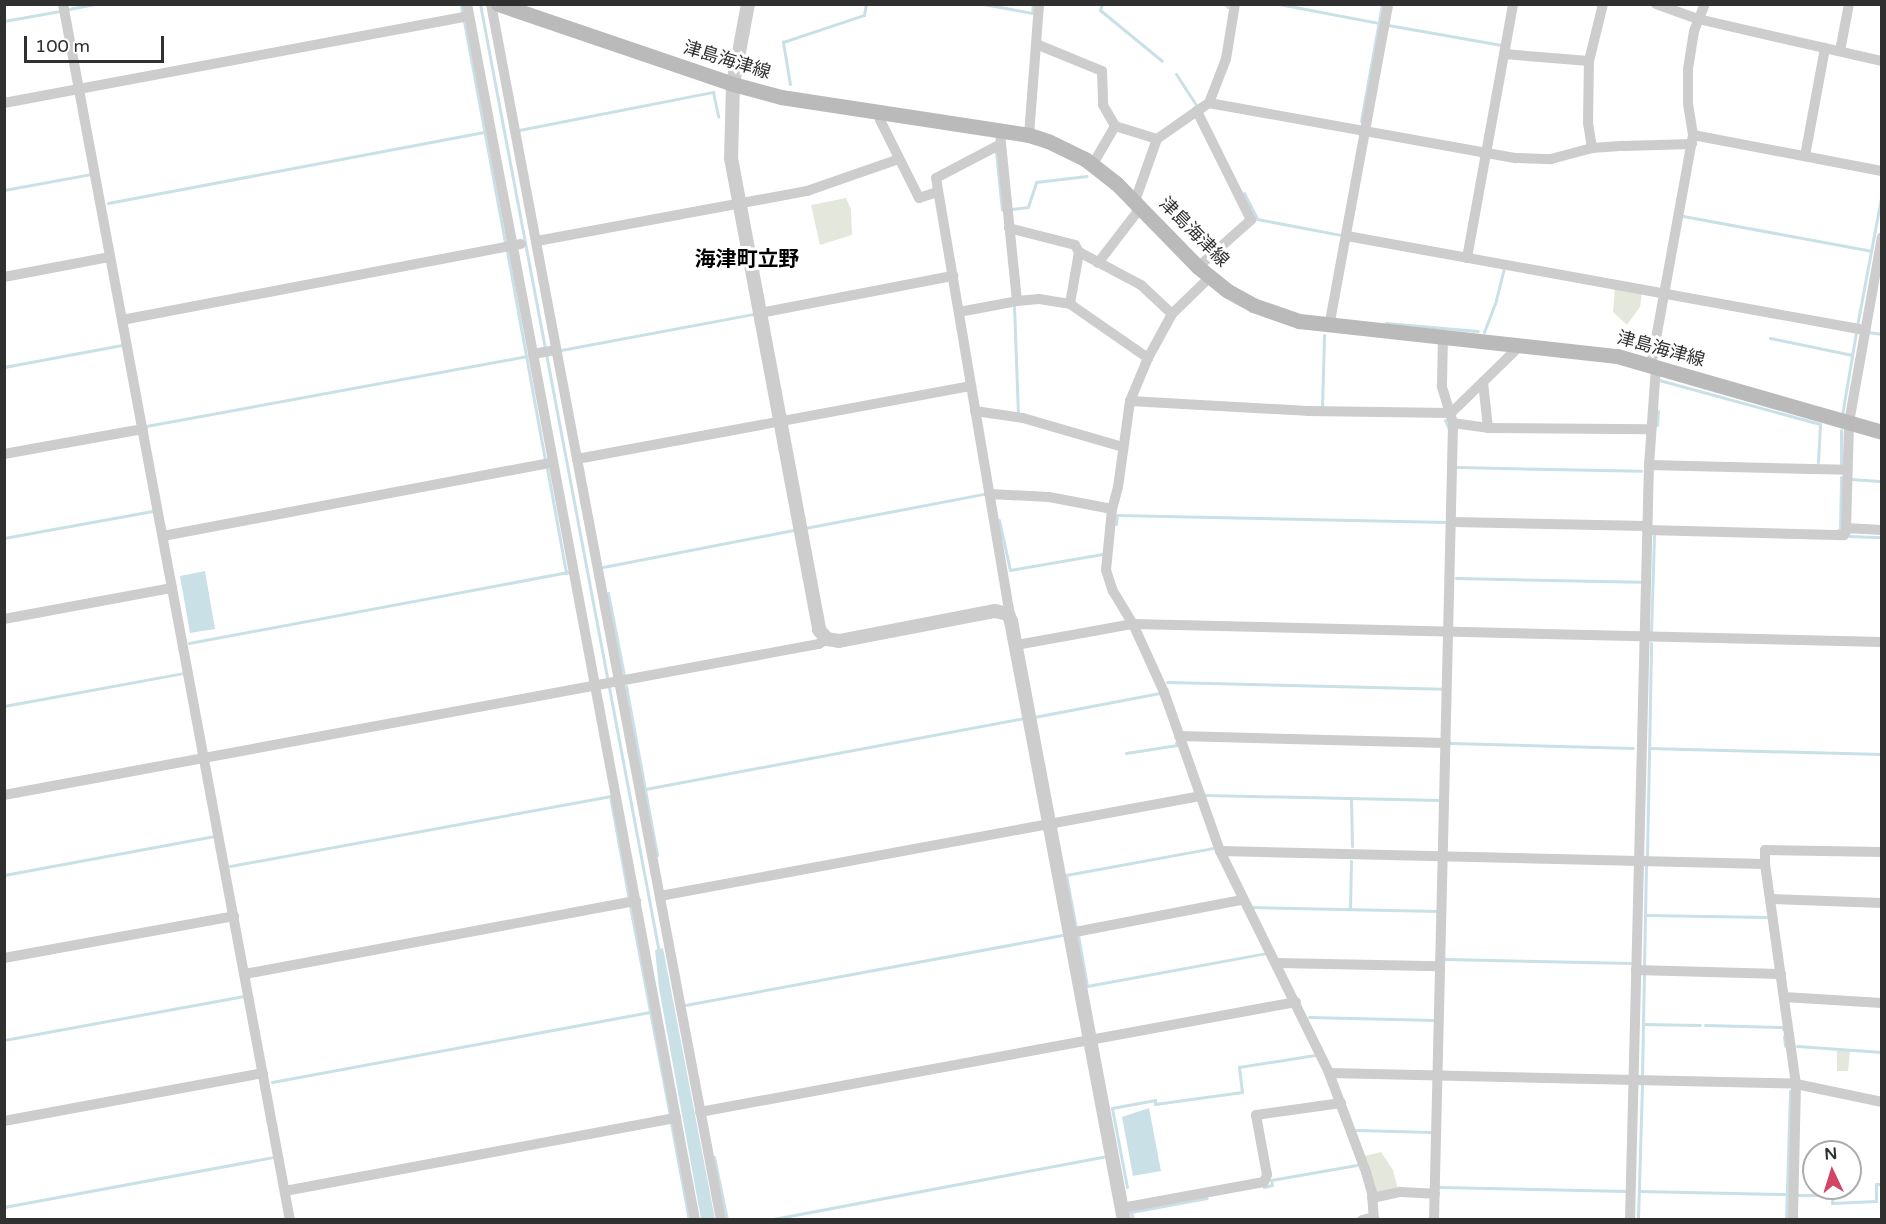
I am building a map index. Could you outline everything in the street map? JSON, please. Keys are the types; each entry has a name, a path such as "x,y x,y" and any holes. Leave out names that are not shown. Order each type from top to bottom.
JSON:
{"main road":[{"name":"津島海津線","path":"498,4 734,84 781,97 881,113 1001,137 1029,135 1060,146 1093,164 1138,204 1204,272 1253,305 1299,321 1329,327 1443,336 1617,356 1881,432"}],"street":[{"path":"63,4 290,1220"},
{"path":"491,4 537,241 554,350 577,459 617,681 721,1220"},
{"path":"748,4 734,84 729,139 739,204 817,621 819,630 827,639"},
{"path":"1029,135 1040,4"},
{"path":"1098,263 1138,204 1156,139 1209,103 1226,59 1235,4"},
{"path":"1329,327 1388,4"},
{"path":"1467,258 1513,4"},
{"path":"1592,148 1588,123 1589,61 1604,4"},
{"path":"1656,4 1698,19 1881,61"},
{"path":"1630,1220 1634,1079 1642,970 1639,860 1653,366 1664,293 1693,139 1688,102 1688,69 1698,19 1705,4"},
{"path":"1840,51 1849,4"},
{"path":"4,103 468,10 517,245 554,462 598,684 695,1220"},
{"path":"1036,44 1102,71 1103,105 1115,126 1156,139"},
{"path":"1805,156 1825,48"},
{"path":"1504,54 1589,61"},
{"path":"1209,103 1366,129 1516,158 1551,159 1592,148 1693,139 1805,156 1881,171"},
{"path":"1197,111 1251,220 1204,272 1172,314 1148,358 1130,401 1118,487 1112,509 1106,570 1113,591 1133,624 1164,692 1220,851 1242,900 1277,963 1329,1072 1359,1151 1372,1198 1374,1218 1362,1220"},
{"path":"881,113 880,120 919,198 938,192"},
{"path":"1093,164 1115,126"},
{"path":"1017,301 1001,137 936,178 1011,621 1123,1214 1264,1182 1267,1176 1256,1115 1341,1103"},
{"path":"537,241 807,191 899,159"},
{"path":"1010,228 1075,245 1078,252 1070,304"},
{"path":"1347,236 1865,330"},
{"path":"1848,528 1846,528 1849,423 1865,330 1878,277 1881,237"},
{"path":"122,320 517,245"},
{"path":"1078,252 1141,285 1172,314"},
{"path":"4,277 110,257"},
{"path":"760,313 953,276"},
{"path":"959,312 1039,299 1070,304 1148,358"},
{"path":"1434,1220 1441,856 1452,522 1452,418 1442,386 1443,336"},
{"path":"1452,418 1483,382 1521,345"},
{"path":"536,353 554,350"},
{"path":"1483,382 1488,428"},
{"path":"577,459 971,386"},
{"path":"1130,401 1452,418 1488,428 1650,429"},
{"path":"975,411 1023,418 1123,447"},
{"path":"4,454 142,429"},
{"path":"163,536 554,462"},
{"path":"1649,465 1847,470"},
{"path":"989,494 1048,497 1112,509"},
{"path":"1452,522 1844,535 1848,528"},
{"path":"1848,528 1881,530"},
{"path":"4,620 172,588"},
{"path":"4,795 819,644 827,639 839,640 995,611 1008,614 1011,621"},
{"path":"1016,645 1133,624 1881,642"},
{"path":"1179,736 1446,743"},
{"path":"660,896 1200,796"},
{"path":"1793,1220 1796,1084 1765,864 1765,850 1881,852"},
{"path":"1220,851 1765,864"},
{"path":"1771,899 1881,903"},
{"path":"1070,933 1242,900"},
{"path":"244,974 636,902"},
{"path":"4,958 234,916"},
{"path":"1277,963 1440,966"},
{"path":"1642,970 1781,974"},
{"path":"1784,997 1881,1003"},
{"path":"700,1112 1296,1002"},
{"path":"1329,1072 1796,1084 1881,1102"},
{"path":"4,1121 263,1073"},
{"path":"285,1191 676,1118"},
{"path":"1372,1198 1400,1192 1435,1194"}],"shaded area":[{"path":"846,198 851,209 852,235 820,245 811,205"},
{"path":"1615,288 1642,293 1640,307 1627,325 1613,312"},
{"path":"1837,1051 1850,1051 1848,1071 1837,1071"},
{"path":"1381,1152 1393,1170 1398,1189 1377,1194 1365,1156"}],"water":[{"path":"205,571 215,629 190,633 180,576"},
{"path":"663,948 715,1219 701,1219 659,988 655,950"},
{"path":"1149,1108 1161,1171 1133,1176 1122,1117"}],"waterway":[{"path":"69,9 94,4"},
{"path":"461,4 462,13"},
{"path":"480,4 659,952"},
{"path":"790,84 783,42 864,15 866,4"},
{"path":"983,4 1032,13 1033,4"},
{"path":"1102,4 1100,10 1162,61"},
{"path":"1225,4 1228,7"},
{"path":"1279,4 1379,23"},
{"path":"1361,121 1382,4"},
{"path":"4,21 60,11"},
{"path":"464,21 505,243"},
{"path":"1388,25 1501,45"},
{"path":"1176,74 1196,105"},
{"path":"519,130 713,92 718,116"},
{"path":"108,203 485,132"},
{"path":"996,152 1002,210"},
{"path":"4,190 91,174"},
{"path":"1012,209 1028,207 1036,182 1087,176"},
{"path":"1244,193 1257,219 1341,235"},
{"path":"1857,326 1882,193"},
{"path":"1683,216 1871,251"},
{"path":"507,251 545,461"},
{"path":"1484,332 1504,269"},
{"path":"1014,306 1018,414"},
{"path":"561,350 753,314"},
{"path":"1386,323 1478,331"},
{"path":"1842,415 1856,332"},
{"path":"1868,332 1882,334"},
{"path":"1322,408 1324,335"},
{"path":"1770,338 1852,355"},
{"path":"4,367 122,345"},
{"path":"146,426 526,356"},
{"path":"1659,380 1820,424 1818,462"},
{"path":"1657,425 1658,411"},
{"path":"1445,420 1449,429"},
{"path":"1841,430 1841,466"},
{"path":"1457,467 1641,471"},
{"path":"547,468 566,573"},
{"path":"1838,530 1840,530 1841,477"},
{"path":"1851,479 1882,481"},
{"path":"805,528 984,494"},
{"path":"4,538 153,511"},
{"path":"1116,524 1117,515 1447,522 1447,520"},
{"path":"999,520 1010,570 1103,554"},
{"path":"603,567 793,530"},
{"path":"1651,632 1654,535"},
{"path":"1849,536 1882,537"},
{"path":"189,643 569,572"},
{"path":"1456,578 1640,582"},
{"path":"608,593 624,675"},
{"path":"1647,857 1651,643"},
{"path":"4,706 183,673"},
{"path":"1167,682 1444,689"},
{"path":"626,686 657,855"},
{"path":"1034,717 1160,693 1161,696"},
{"path":"645,789 1025,718"},
{"path":"1126,753 1177,745 1176,742"},
{"path":"1451,743 1633,748"},
{"path":"1649,748 1882,754"},
{"path":"1205,795 1440,800 1440,797"},
{"path":"230,866 610,796 629,900"},
{"path":"1351,798 1352,846"},
{"path":"4,875 214,836"},
{"path":"1076,928 1066,875 1213,848"},
{"path":"1350,909 1351,861"},
{"path":"1644,968 1646,864"},
{"path":"630,906 670,1116"},
{"path":"1251,907 1438,911"},
{"path":"1645,915 1769,917"},
{"path":"685,1005 1064,935"},
{"path":"1078,935 1087,986 1266,953"},
{"path":"1445,959 1631,963"},
{"path":"1642,1076 1644,974"},
{"path":"4,1040 244,996"},
{"path":"272,1082 650,1012"},
{"path":"1309,1017 1436,1020"},
{"path":"1643,1024 1700,1025"},
{"path":"1705,1025 1783,1027 1783,1029"},
{"path":"1784,1036 1785,1046"},
{"path":"1797,1046 1882,1052"},
{"path":"1127,1187 1112,1108 1155,1100 1155,1104 1242,1092 1239,1067 1315,1055"},
{"path":"1638,1220 1642,1085"},
{"path":"1786,1220 1790,1091"},
{"path":"671,1123 689,1220"},
{"path":"1356,1130 1432,1132"},
{"path":"4,1207 274,1157"},
{"path":"714,1157 727,1220"},
{"path":"768,1220 1103,1157"},
{"path":"1264,1187 1272,1185 1271,1180 1357,1165"},
{"path":"1797,1195 1833,1195 1832,1203 1876,1201 1876,1184 1882,1184"},
{"path":"1439,1187 1626,1191"},
{"path":"1639,1191 1787,1194"},
{"path":"1131,1212 1207,1198"},
{"path":"1131,1212 1133,1220"}],"district":[{"name":"海津町立野","path":"747,260"}]}
